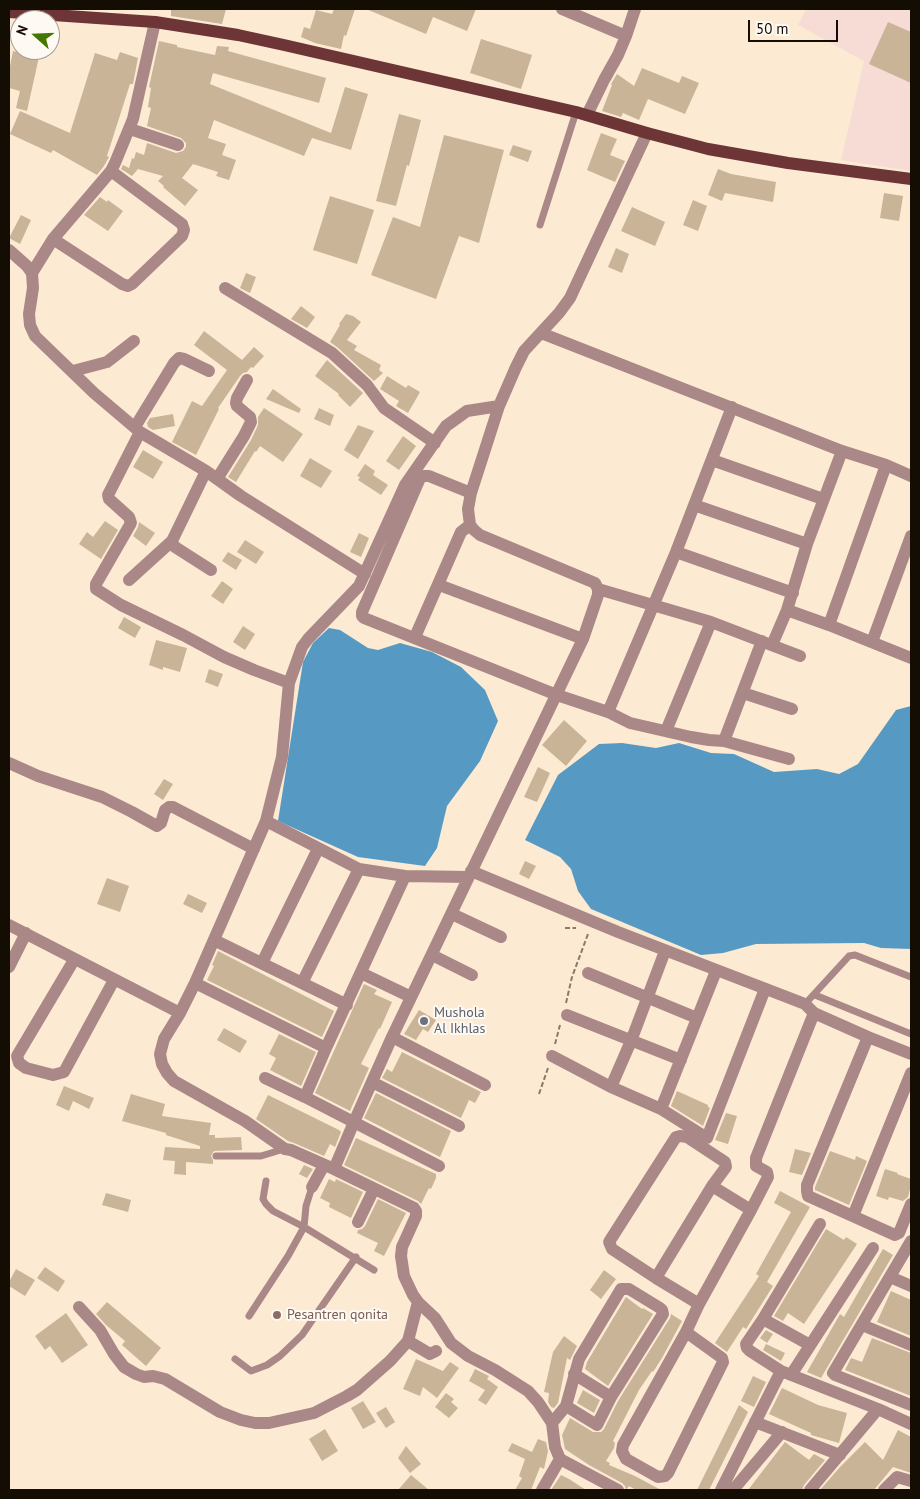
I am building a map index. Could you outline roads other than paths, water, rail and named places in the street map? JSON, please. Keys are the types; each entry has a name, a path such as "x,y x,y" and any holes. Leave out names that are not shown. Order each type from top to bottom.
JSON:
{"main road":[{"path":"9,12 155,22 238,35 581,114 708,149 788,163 911,178"}],"street":[{"path":"562,9 626,36"},
{"path":"581,114 618,55 635,9"},
{"path":"32,273 53,239 111,171 130,129 155,22"},
{"path":"130,129 178,145"},
{"path":"312,1187 329,1167 354,1122 469,874 583,639 598,595 595,583 480,534 470,524 468,509 471,493 499,406 524,351 559,313 570,298 647,133"},
{"path":"53,239 128,286 182,236 184,230 182,224 111,171"},
{"path":"9,250 32,273 33,288 29,314 35,336 94,393 137,430 206,471 241,496 365,574"},
{"path":"225,288 332,353 367,385 384,408 435,443"},
{"path":"541,333 842,451 886,465 911,476"},
{"path":"73,371 107,362 134,341"},
{"path":"209,371 184,358 179,358 174,363 137,430 108,495 130,518 131,523 96,584 96,589 121,605 224,657 289,683"},
{"path":"218,479 251,422 250,417 236,403 236,398 247,380"},
{"path":"499,406 467,411 446,426 405,484 359,586 302,647 289,683 282,758 266,822 195,983 180,1014 164,1039 160,1054 162,1064 174,1081 245,1121 285,1149 329,1167 414,1208 416,1216 404,1242 402,1256 404,1276 418,1302 435,1318 451,1343 468,1356 495,1370 528,1391 538,1402 552,1423 555,1447 560,1459 599,1486 618,1490"},
{"path":"608,712 676,552 732,407"},
{"path":"724,741 743,692 767,643 787,610 807,544 842,451"},
{"path":"712,460 823,499"},
{"path":"829,625 886,465"},
{"path":"129,580 172,541 206,471"},
{"path":"471,493 429,476 420,478 362,612 364,618 557,695 608,712 641,727 709,740 724,741 789,759"},
{"path":"694,505 807,544"},
{"path":"415,637 461,532 470,524"},
{"path":"872,642 911,536"},
{"path":"172,541 175,547 211,570"},
{"path":"676,552 793,593"},
{"path":"439,585 583,639"},
{"path":"598,589 711,622 800,656"},
{"path":"787,610 911,658"},
{"path":"666,731 711,622"},
{"path":"743,692 792,709"},
{"path":"9,763 38,776 102,797 157,826 161,824 165,810 173,807 254,849"},
{"path":"266,822 359,869 405,876 469,874 765,989 868,1037 911,1054"},
{"path":"262,963 318,849"},
{"path":"302,983 359,869"},
{"path":"305,1097 405,876"},
{"path":"452,914 501,937"},
{"path":"9,925 180,1014"},
{"path":"9,967 26,933"},
{"path":"214,940 347,1005"},
{"path":"611,1087 631,1041 665,951"},
{"path":"432,955 472,975"},
{"path":"74,960 17,1056 20,1063 26,1068 53,1075 64,1072 114,980"},
{"path":"661,1110 716,971"},
{"path":"361,973 411,997"},
{"path":"588,973 697,1018"},
{"path":"195,983 326,1048"},
{"path":"552,1056 611,1087 661,1110 707,1138 765,989"},
{"path":"686,1332 722,1358 723,1362 668,1473 665,1476 658,1477 626,1459 622,1451 623,1446 768,1177 768,1172 756,1166 756,1158 809,1009"},
{"path":"565,1013 681,1060"},
{"path":"826,1017 844,1020 911,1048"},
{"path":"392,1037 484,1085"},
{"path":"868,1037 807,1185 808,1196 897,1235 911,1204"},
{"path":"853,1216 911,1073"},
{"path":"265,1078 439,1166"},
{"path":"372,1082 459,1126"},
{"path":"656,1278 712,1186 726,1167 725,1162 686,1137 676,1137 609,1242 612,1249 656,1278 699,1304"},
{"path":"712,1186 751,1210"},
{"path":"358,1222 374,1188"},
{"path":"820,1224 746,1344 747,1348 750,1352 786,1373 911,1424"},
{"path":"911,1241 833,1373 911,1405"},
{"path":"721,1490 755,1422 786,1373 810,1345 872,1248"},
{"path":"890,1277 911,1286"},
{"path":"552,1423 566,1406 579,1359 621,1289 629,1289 660,1308 662,1314 611,1397 597,1425 566,1406"},
{"path":"79,1307 100,1330 124,1367 144,1378 153,1376 165,1379 220,1412 240,1420 269,1423 314,1414 357,1390 390,1361 408,1341 418,1302"},
{"path":"763,1319 810,1345"},
{"path":"862,1325 911,1345"},
{"path":"408,1341 430,1354 436,1351"},
{"path":"574,1374 611,1397"},
{"path":"810,1490 878,1409"},
{"path":"755,1422 840,1455"},
{"path":"733,1490 782,1432"},
{"path":"542,1490 560,1459"},
{"path":"884,1490 897,1477 911,1481"}],"lane":[{"path":"540,225 581,114"},
{"path":"809,1009 815,995 849,956 855,955 911,977"},
{"path":"815,995 911,1034"},
{"path":"216,1156 260,1156 285,1149"},
{"path":"266,1181 263,1199 274,1211 356,1257 374,1270"},
{"path":"249,1316 288,1256 304,1227 306,1206 312,1187"},
{"path":"235,1359 250,1371 267,1366 280,1356 302,1335 356,1257"}],"water":[{"path":"329,628 340,630 368,648 378,650 400,643 432,652 461,667 485,690 498,721 480,761 447,806 437,848 425,866 358,857 278,821 303,662 313,643"},
{"path":"911,706 911,949 881,948 864,943 756,944 723,953 701,955 591,909 578,891 571,869 560,857 525,840 558,775 599,744 622,743 656,748 679,743 711,753 734,754 774,772 817,769 839,774 858,764 896,710"}],"place":[{"name":"Mushola Al Ikhlas","path":"424,1021"},
{"name":"Pesantren qonita","path":"277,1315"}]}
